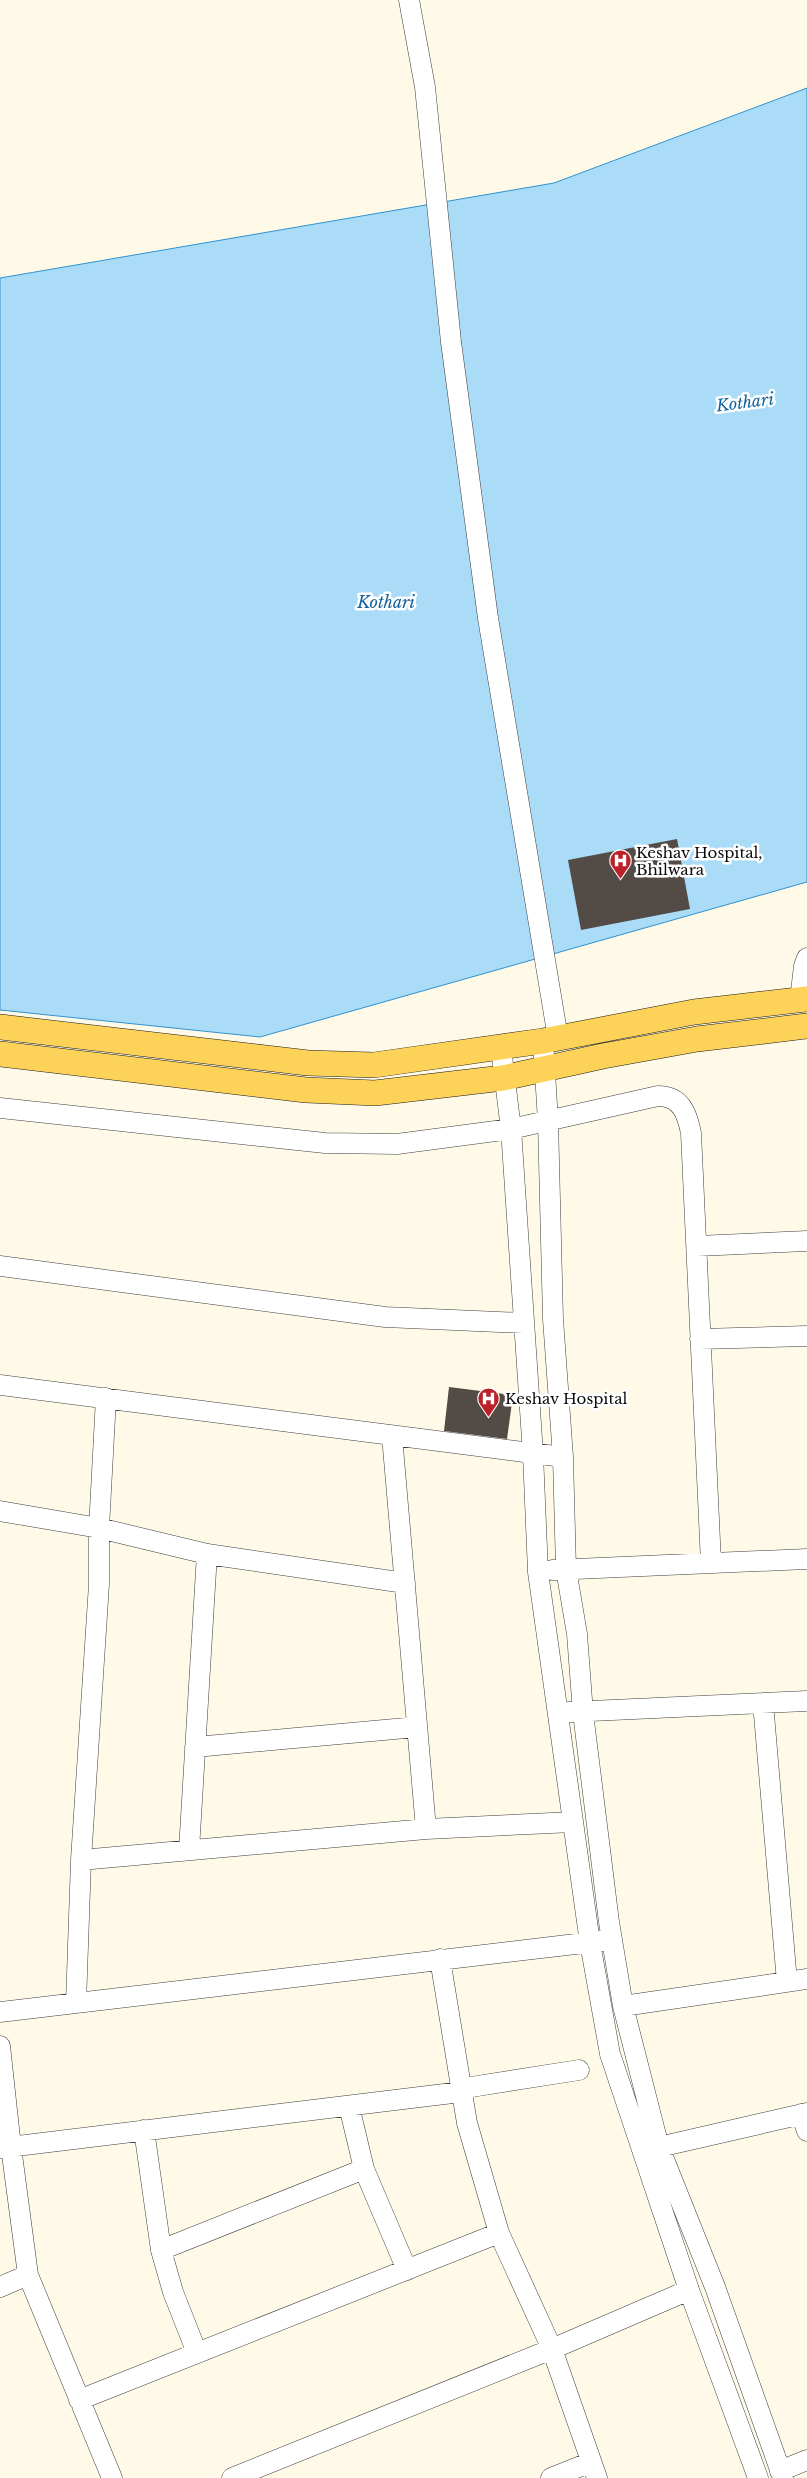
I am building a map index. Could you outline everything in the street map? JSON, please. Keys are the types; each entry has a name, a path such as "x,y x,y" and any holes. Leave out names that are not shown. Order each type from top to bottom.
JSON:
{"main road":[{"path":"0,1027 308,1063 365,1065 410,1062 550,1040 694,1012 803,1000"},
{"path":"0,1054 306,1090 375,1093 503,1078 603,1056 697,1039 807,1026"}],"street":[{"path":"409,0 424,87 451,342 488,618 550,1040 546,1070 553,1319 563,1457 566,1568 577,1634 583,1712 612,1940 623,2006 658,2147 715,2287 782,2474 807,2460"},
{"path":"803,1000 804,966 807,958"},
{"path":"500,1048 511,1129 533,1454 538,1572 590,1943 610,2054 689,2290 758,2478"},
{"path":"0,1108 325,1143 397,1144 511,1129 658,1096 668,1096 685,1112 691,1133 711,1563"},
{"path":"697,1246 807,1241"},
{"path":"0,1266 385,1317 523,1323"},
{"path":"700,1338 807,1336"},
{"path":"0,1385 563,1457"},
{"path":"76,2003 81,1860 100,1584 99,1528 106,1398"},
{"path":"392,1436 426,1829"},
{"path":"0,1511 99,1528 207,1554 405,1583"},
{"path":"189,1850 207,1554"},
{"path":"538,1572 566,1568 807,1559"},
{"path":"557,1711 583,1712 807,1701"},
{"path":"623,2006 797,1980 763,1703"},
{"path":"195,1747 417,1728"},
{"path":"81,1860 426,1829 573,1822"},
{"path":"0,2012 612,1940"},
{"path":"440,1960 467,2123 499,2233 552,2349 594,2470 551,2478"},
{"path":"0,2046 5,2148 28,2275 112,2478"},
{"path":"5,2148 461,2092 465,2088 579,2070"},
{"path":"349,2106 364,2169 407,2270"},
{"path":"658,2147 805,2119"},
{"path":"144,2130 161,2250 173,2292 197,2354"},
{"path":"161,2250 364,2169"},
{"path":"79,2400 499,2233"},
{"path":"0,2287 28,2275"},
{"path":"232,2478 552,2349 689,2290"}],"water":[{"name":"Kothari","path":"807,88 807,882 260,1037 0,1010 0,278 554,183"}],"building":[{"path":"677,839 690,909 581,930 568,860"},
{"path":"449,1387 513,1395 507,1439 444,1431"}],"place":[{"name":"Keshav Hospital, Bhilwara","path":"620,880"},
{"name":"Keshav Hospital","path":"489,1417"}]}
